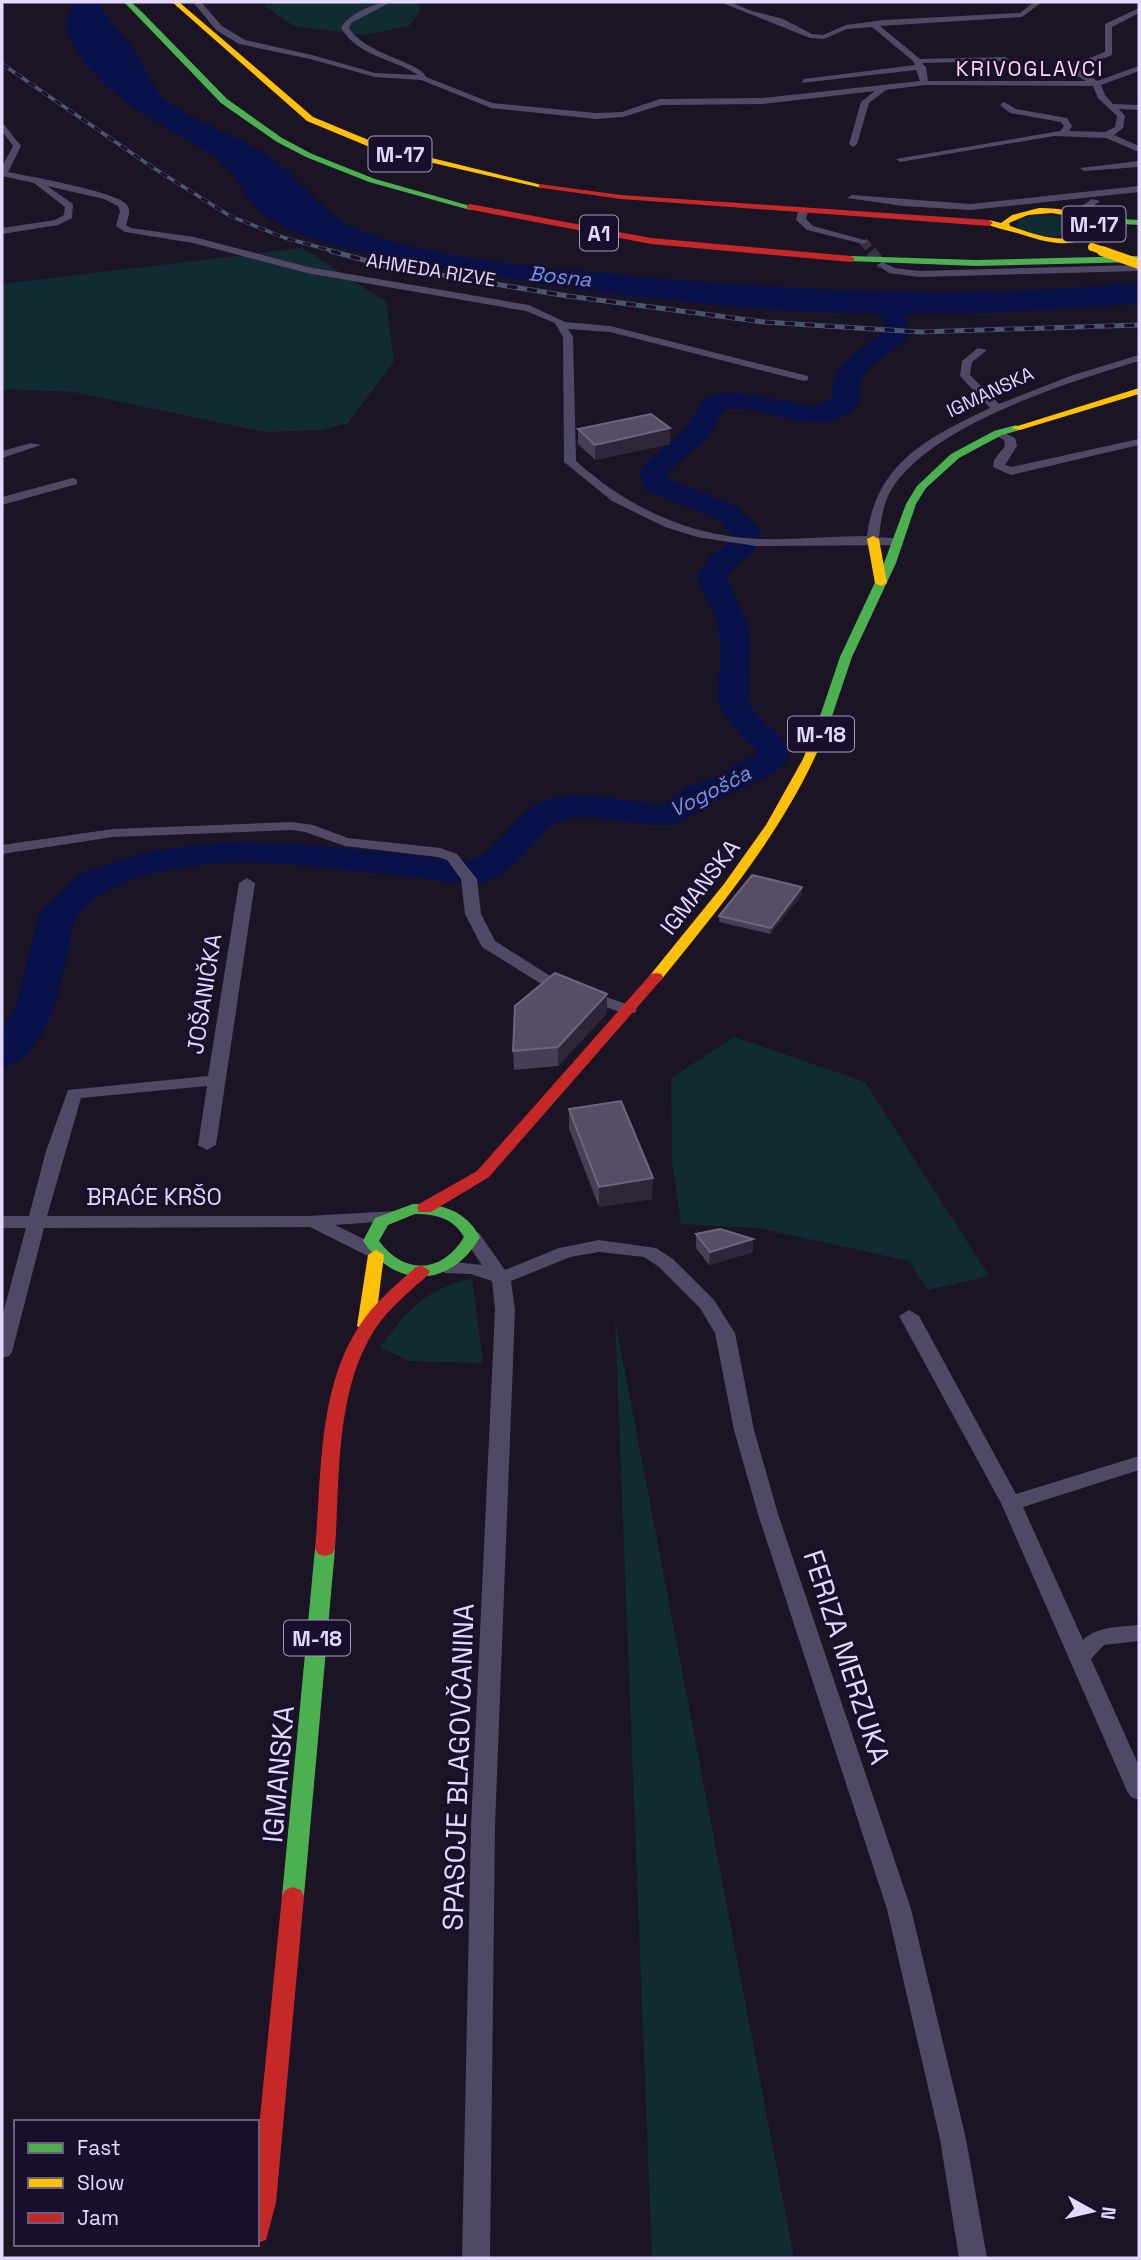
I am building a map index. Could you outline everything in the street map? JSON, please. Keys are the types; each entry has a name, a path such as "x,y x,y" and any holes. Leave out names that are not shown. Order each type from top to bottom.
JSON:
{"main road":[{"name":"A1","path":"127,2 192,65 208,87 236,112 272,136 350,172 463,206 596,233 770,254 968,263 1139,263"},
{"path":"149,2 175,24"},
{"name":"M-17","path":"175,2 206,20 310,119 380,148 493,177 570,190 803,212 1008,223 1032,238 1059,240 1096,236"},
{"name":"A1","path":"271,115 301,136 342,155 433,187 505,204 659,232 832,249 921,253 1139,250"},
{"name":"M-17","path":"1008,223 1024,213 1047,211 1096,236 1139,263"},
{"path":"1096,236 1136,225"},
{"name":"M-18","path":"881,583 899,542 911,503 922,486 955,456 998,433 1139,391"},
{"path":"873,539 881,583"},
{"name":"IGMANSKA","path":"425,1208 483,1174 629,1010 740,874 782,817 811,761 846,657 881,583"},
{"name":"IGMANSKA","path":"472,1218 483,1174"},
{"name":"M-18","path":"375,1253 371,1241 374,1231 392,1215 425,1208 472,1218 466,1254 445,1267"},
{"path":"375,1253 388,1264 422,1271 445,1267"},
{"name":"IGMANSKA","path":"366,1326 375,1253"},
{"name":"IGMANSKA","path":"259,2224 264,2203 288,1955 335,1433 350,1356 366,1326 422,1271"}],"street":[{"path":"197,2 206,20 226,34 252,46 312,57 375,75 422,78 491,105 586,116 623,114 660,102 741,102 882,90 925,83 1096,84 1139,68"},
{"path":"387,2 348,22 345,27 348,34 377,55 418,71 423,75 422,78"},
{"path":"724,2 749,13 780,21 810,36 824,37 846,27 884,22 1021,15 1038,2"},
{"path":"1107,135 1122,124 1121,116 1101,96 1096,84 1083,79 1075,71 1075,67 1109,53 1108,26 1139,10"},
{"path":"874,25 919,64 925,83"},
{"path":"804,81 919,64 1005,59"},
{"path":"853,144 865,102 882,90"},
{"path":"1004,105 1013,111 1064,120 1068,126 1063,133"},
{"path":"1111,106 1139,107"},
{"path":"2,125 17,146 2,173"},
{"path":"900,159 1063,133 1107,135 1139,149"},
{"path":"1084,168 1139,164"},
{"name":"AHMEDA RIZVE","path":"2,173 88,191 122,204 125,211 121,226 128,230 194,240 307,270 492,299 545,313 563,325"},
{"path":"2,231 58,222 69,216 70,206 40,186 37,180"},
{"path":"852,198 930,206 989,206 1061,195 1139,189"},
{"path":"1047,211 1095,201 1139,198"},
{"path":"1095,201 1083,209 1096,236"},
{"path":"803,212 801,220 810,228 863,241"},
{"path":"882,265 892,271 919,274 1139,263"},
{"path":"804,378 610,329 563,325 568,337 570,359 570,462 589,481 646,515 679,529 763,543 873,539 899,542"},
{"path":"982,350 967,361 965,376 998,410"},
{"name":"IGMANSKA","path":"873,539 878,504 886,487 906,464 938,440 998,410 1075,377 1139,358"},
{"path":"998,433 1009,438 1011,446 999,467 1011,471 1139,443"},
{"path":"2,455 35,445"},
{"path":"2,500 73,482"},
{"path":"2,850 113,833 291,826 308,828 363,845 440,853 457,862 469,879 473,914 488,944 549,982 629,1010"},
{"name":"JOŠANIČKA","path":"2,1352 55,1151 74,1094 216,1080 247,883"},
{"path":"207,1145 216,1080"},
{"path":"307,1222 392,1215"},
{"path":"472,1218 501,1278"},
{"name":"BRAĆE KRŠO","path":"2,1222 307,1222"},
{"path":"307,1222 326,1226 375,1253"},
{"name":"FERIZA MERZUKA","path":"501,1278 566,1252 599,1246 649,1252 666,1262 707,1304 725,1333 744,1430 768,1514 899,1909 953,2139 973,2258"},
{"path":"445,1267 457,1265 501,1278"},
{"name":"SPASOJE BLAGOVČANINA","path":"476,2258 483,1826 505,1310 501,1278"},
{"path":"909,1316 1011,1503 1139,1791"},
{"path":"1011,1503 1139,1463"},
{"path":"1080,1657 1098,1638 1139,1633"}],"shaded area":[{"path":"265,2 418,2 420,11 409,26 364,35 294,26 266,7"},
{"path":"1035,215 1066,216 1085,226 1084,230 1068,235 1040,236 1016,226 1019,219"},
{"path":"302,248 386,302 394,361 348,423 322,430 265,432 73,392 2,389 2,284"},
{"path":"734,1037 865,1082 989,1276 928,1290 909,1261 759,1228 681,1224 672,1160 671,1078"},
{"path":"472,1278 483,1363 409,1361 380,1347 409,1311 429,1295"},
{"path":"615,1319 794,2258 652,2258"}],"water":[{"name":"Bosna","path":"75,2 99,2 136,53 157,90 171,104 276,161 323,206 349,225 394,242 455,256 519,265 810,289 1007,291 1139,283 1139,304 939,314 741,307 628,296 516,280 389,258 319,241 264,215 221,161 147,116 106,86 75,48 65,25"}],"building":[{"path":"651,414 670,428 595,445 578,429"},
{"path":"752,875 802,887 771,928 719,916"},
{"path":"555,973 607,994 558,1047 513,1051 515,1006"},
{"path":"621,1101 653,1178 599,1187 569,1109"},
{"path":"720,1229 753,1239 710,1252 696,1234"}],"waterway":[{"name":"Vogošća","path":"2,1056 26,1026 36,1006 58,913 94,881 152,862 224,853 297,855 475,872 500,860 549,812 561,808 590,807 667,815 680,810 700,794 724,786 773,757 771,746 744,722 733,702 735,631 712,576 721,562 745,545 746,531 726,512 655,484 653,470 698,432 714,403 730,400 814,414 831,411 847,401 844,388 850,371 897,334 895,320 879,301"}],"tunnel":[{"path":"863,241 872,252"},
{"path":"871,251 882,265"}],"railway":[{"path":"2,64 152,167 230,216 285,238 337,252"},
{"path":"331,251 386,266 568,296 764,322 920,332 1139,325"}],"traffic: fast":[{"path":"127,2 224,101 279,140 340,169 470,207"},
{"path":"1088,219 1139,223"},
{"path":"851,259 976,263 1139,259"},
{"path":"824,722 846,657 890,563 911,504 922,486 955,456 998,433 1016,428"},
{"path":"413,1209 432,1209 448,1213 461,1222 472,1237 464,1252 438,1269 423,1271 408,1270 381,1255 371,1241 381,1222 413,1209"},
{"path":"293,1896 325,1549"}],"traffic: slow":[{"path":"175,2 310,119 380,148 542,186"},
{"path":"989,223 1060,241 1087,236 1096,227 1076,215 1052,211 1015,217 1005,222 1006,227"},
{"path":"1092,247 1139,264"},
{"path":"1016,428 1139,391"},
{"path":"873,539 881,583"},
{"path":"656,977 752,857 793,793 824,722"},
{"path":"366,1326 376,1255"}],"traffic: jam":[{"path":"542,186 621,197 989,223"},
{"path":"470,207 651,241 851,259"},
{"path":"425,1208 483,1174 656,977"},
{"path":"325,1549 338,1407 354,1353 378,1313 422,1271"},
{"path":"259,2224 264,2203 293,1896"}],"district":[{"name":"KRIVOGLAVCI","path":"1030,68"}]}
